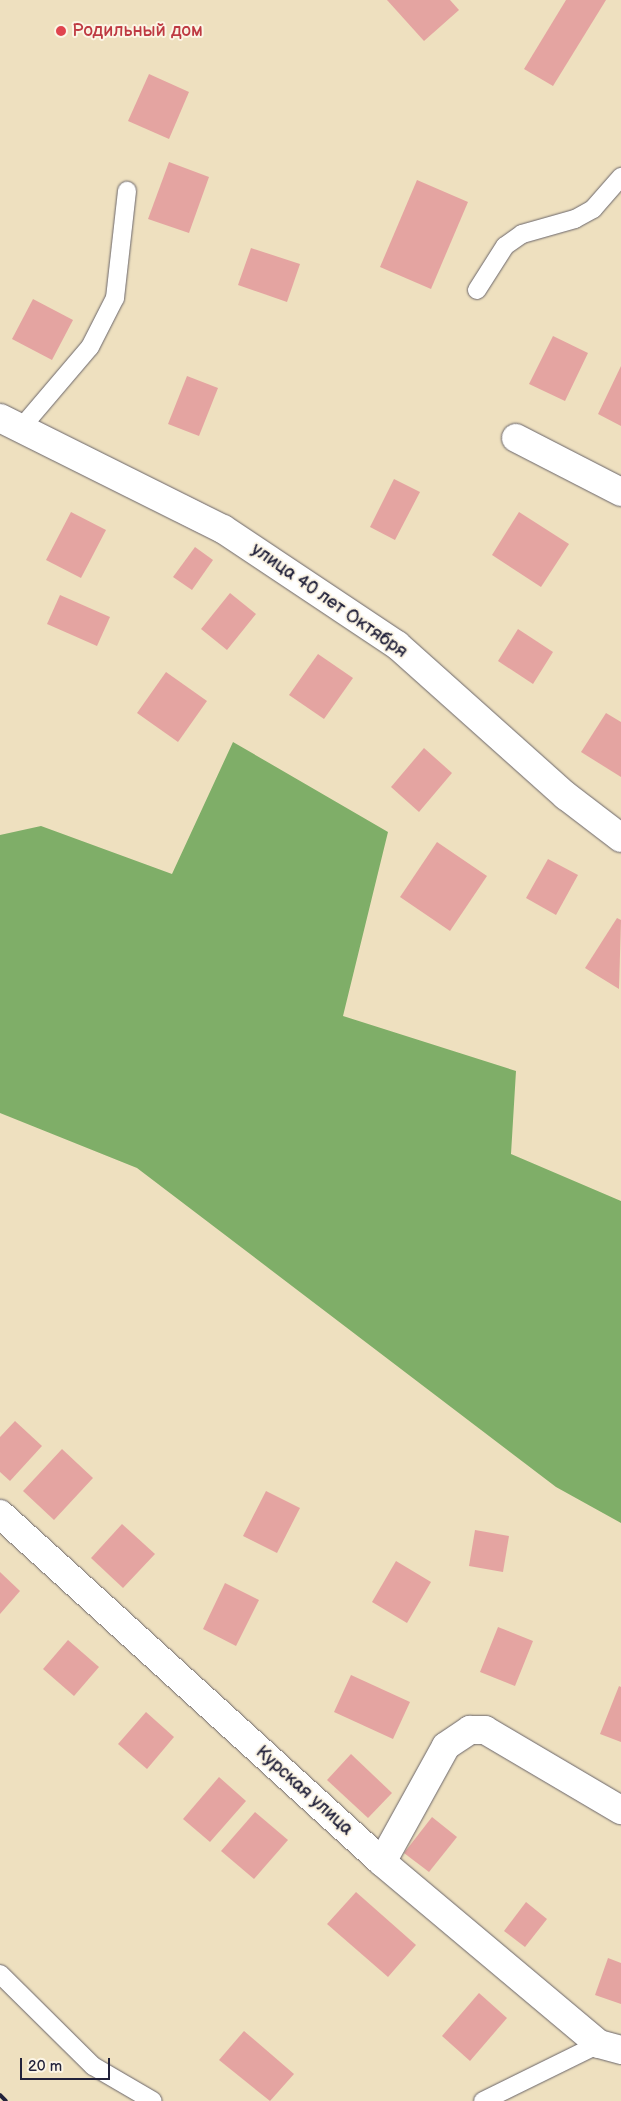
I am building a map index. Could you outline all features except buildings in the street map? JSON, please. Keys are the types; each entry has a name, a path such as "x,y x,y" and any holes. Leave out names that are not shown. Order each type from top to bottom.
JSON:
{"street":[{"name":"улица 40 лет Октября","path":"10,423 223,529 397,645 566,796 621,838"},
{"path":"516,438 621,492"},
{"name":"Курская улица","path":"0,1514 382,1862 610,2047"},
{"path":"382,1862 446,1746 470,1730 484,1730 621,1810"}],"lane":[{"path":"477,290 505,246 522,234 575,219 593,209 621,178"},
{"path":"10,423 90,347 115,298 126,191"},
{"path":"0,1974 93,2066 153,2101"},
{"path":"483,2101 610,2047"}],"green space":[{"path":"233,742 388,832 343,1016 516,1071 511,1154 621,1201 621,1523 556,1487 137,1168 0,1113 0,835 41,826 172,874"}],"railway":[{"path":"0,2095 6,2101"}],"place":[{"name":"Родильный дом","path":"61,31"}]}
